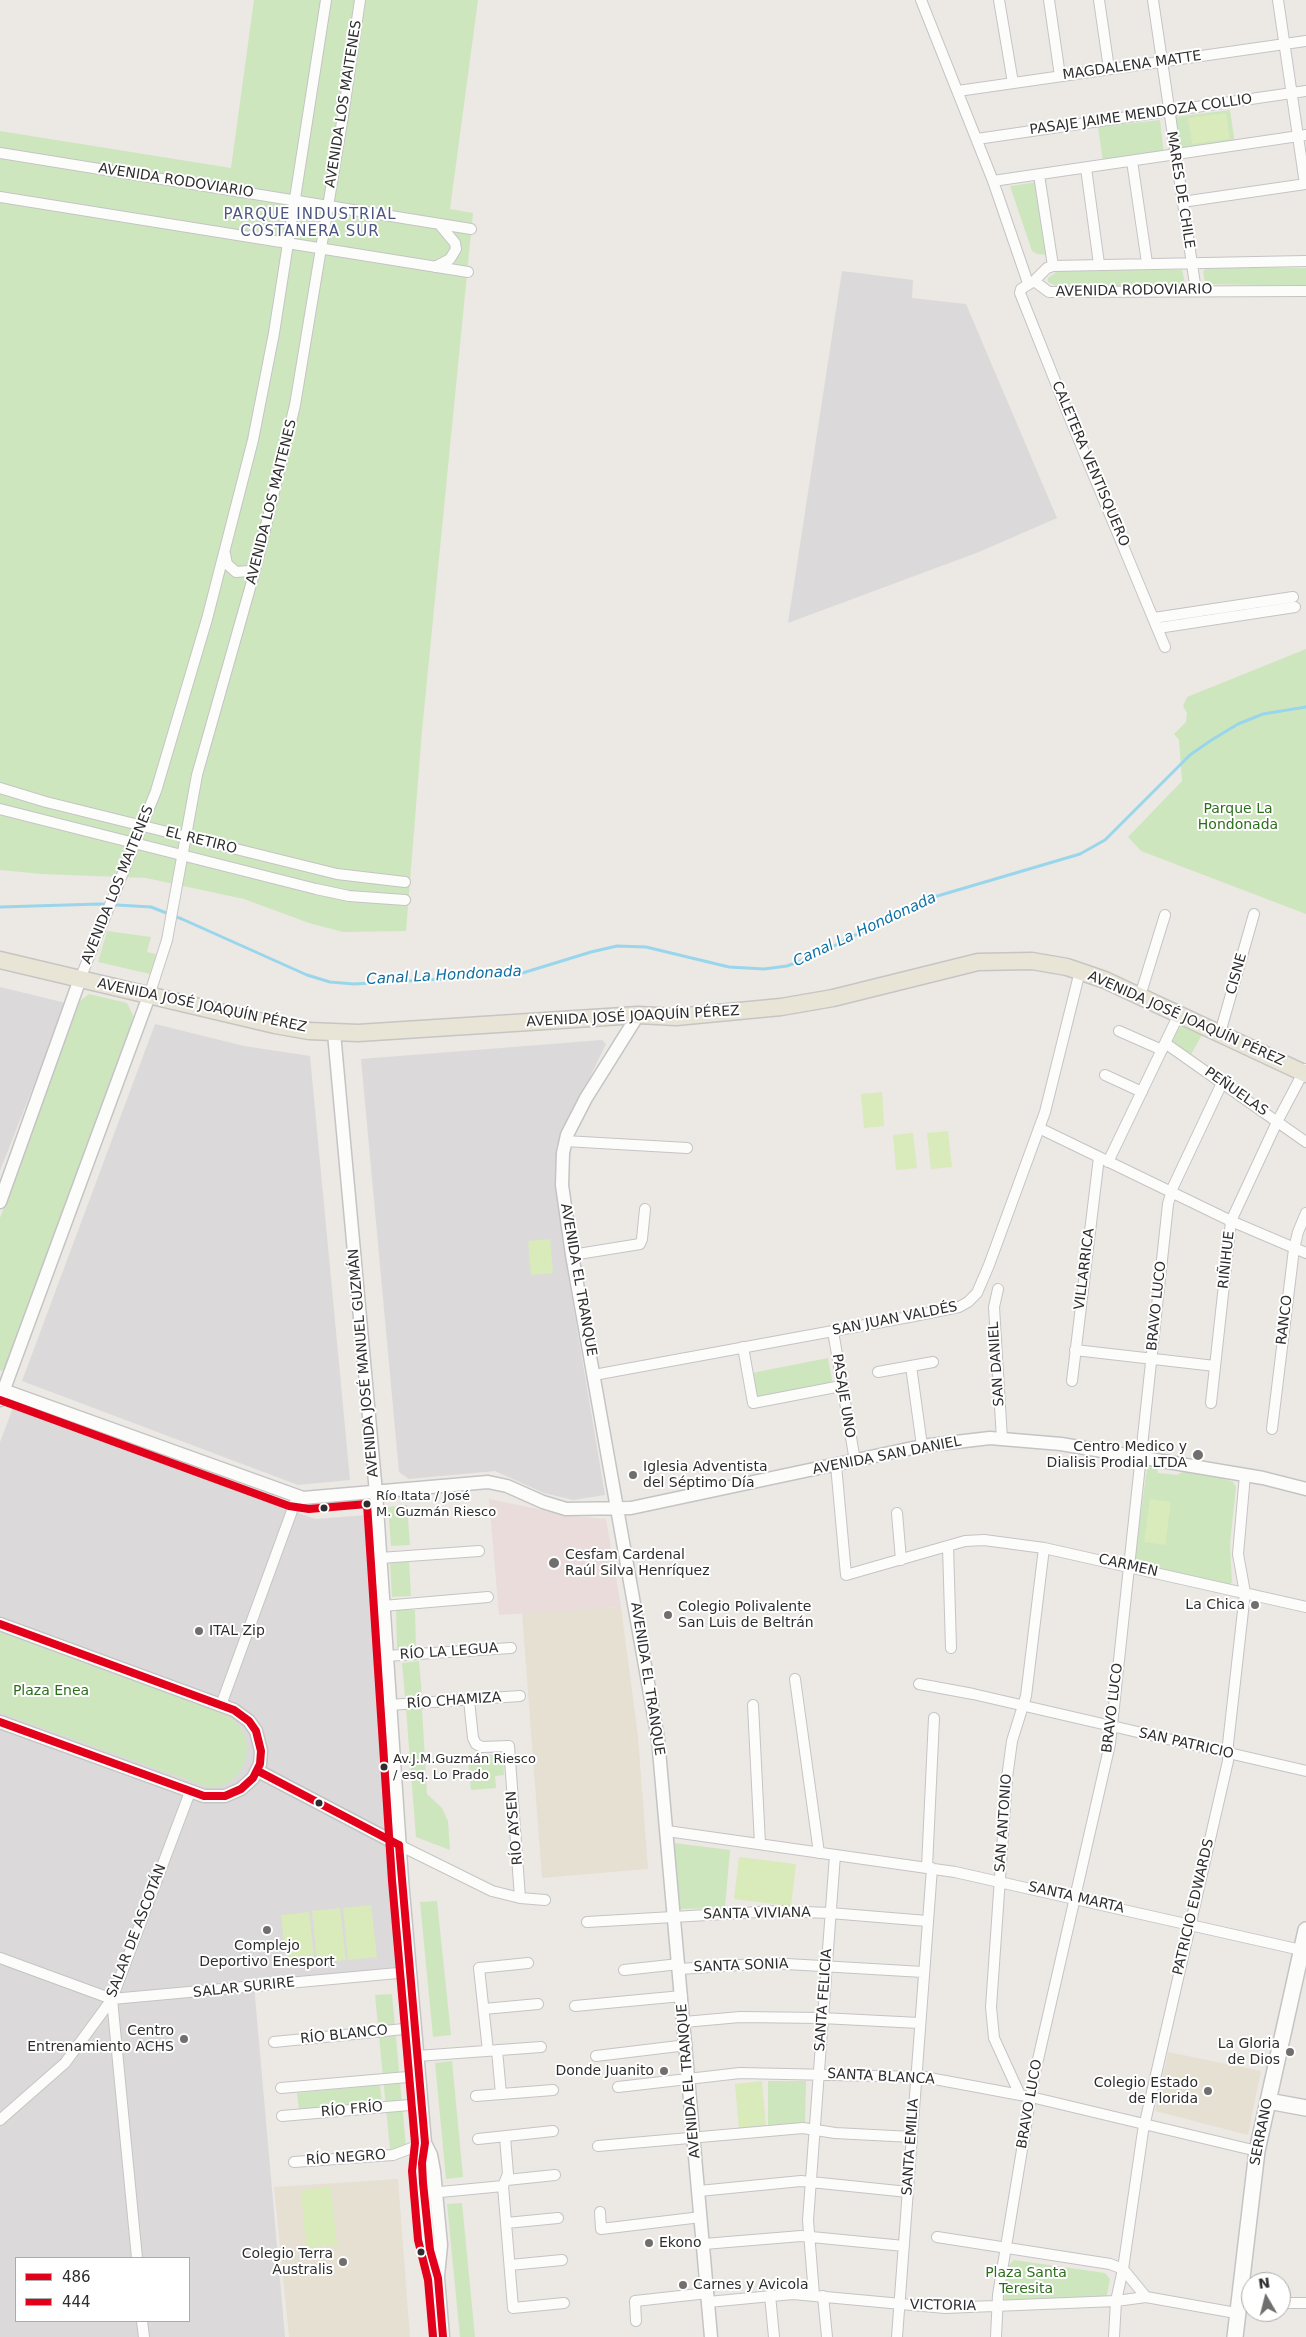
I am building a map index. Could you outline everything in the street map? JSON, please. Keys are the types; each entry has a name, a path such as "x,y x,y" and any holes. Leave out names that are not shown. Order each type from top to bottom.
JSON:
{"main road":[{"name":"AVENIDA JOSÉ JOAQUÍN PÉREZ","path":"0,960 275,1025 334,1033 380,1033 638,1015 676,1017 806,1004 978,962 1032,961 1080,971 1140,996 1305,1071"},
{"name":"SERRANO","path":"1245,2272 1257,2151 1306,1930"},
{"path":"1268,2101 1306,2108"},
{"name":"SERRANO","path":"1235,2337 1241,2310"}],"street":[{"name":"AVENIDA LOS MAITENES","path":"80,979 121,874 143,826 168,752 225,554 261,406 296,201 326,0"},
{"name":"AVENIDA LOS MAITENES","path":"149,996 166,940 197,775 256,567 295,405 329,206 360,0"},
{"name":"CALETERA VENTISQUERO","path":"921,0 977,139 1031,282 1021,289 1020,293 1165,647"},
{"path":"999,0 1012,83"},
{"path":"1049,0 1060,76"},
{"path":"1099,0 1109,69"},
{"name":"MARES DE CHILE","path":"1153,0 1174,155 1196,291"},
{"path":"1182,202 1306,184 1302,136 1291,93 1278,0"},
{"name":"MAGDALENA MATTE","path":"958,91 1306,41"},
{"name":"PASAJE JAIME MENDOZA COLLIO","path":"977,139 1306,91"},
{"path":"993,181 1302,136"},
{"name":"AVENIDA RODOVIARIO","path":"0,153 470,230"},
{"path":"1132,162 1147,263"},
{"path":"1086,168 1099,264"},
{"path":"1039,175 1053,266"},
{"path":"0,197 468,272"},
{"path":"435,267 450,259 456,250 453,240 440,225"},
{"name":"AVENIDA RODOVIARIO","path":"1306,261 1053,266 1047,268 1031,282 1049,292 1306,291"},
{"path":"225,554 228,564 236,572 249,572 256,567"},
{"path":"1156,623 1282,604 1293,597"},
{"path":"1282,604 1295,608"},
{"name":"EL RETIRO","path":"0,788 39,800 337,874 405,882"},
{"name":"EL RETIRO","path":"0,809 182,857 324,891 380,899 405,900"},
{"path":"380,899 386,892 384,881"},
{"name":"CISNE","path":"1220,1033 1254,914"},
{"path":"1140,996 1165,915"},
{"name":"SAN JUAN VALDÉS","path":"594,1375 959,1307 973,1298 980,1287 998,1242 1040,1128 1055,1078 1080,971"},
{"path":"0,1202 80,979"},
{"path":"1,1393 149,996"},
{"name":"VILLARRICA","path":"1072,1381 1104,1160 1142,1092 1179,1014"},
{"name":"AVENIDA EL TRANQUE","path":"638,1015 586,1098 565,1141 562,1159 562,1185 572,1255 656,1722 668,1830 704,2244 708,2298 708,2337"},
{"name":"PEÑUELAS","path":"1119,1031 1163,1046 1222,1082 1306,1142"},
{"name":"AVENIDA JOSÉ MANUEL GUZMÁN","path":"334,1033 376,1493 389,1705 409,1972 425,2143 432,2162 430,2250 438,2278 443,2337"},
{"name":"RIÑIHUE","path":"1211,1403 1231,1221 1277,1122 1305,1071"},
{"path":"1105,1075 1142,1092"},
{"name":"BRAVO LUCO","path":"996,2337 1004,2248 1025,2096 1075,1897 1112,1726 1167,1208 1171,1192 1222,1082"},
{"path":"1040,1128 1231,1221 1306,1253"},
{"path":"565,1141 687,1148"},
{"path":"572,1255 640,1244 645,1209"},
{"name":"RANCO","path":"1272,1429 1294,1249 1298,1232 1306,1214"},
{"name":"SAN DANIEL","path":"998,1289 994,1307 1002,1439"},
{"name":"PASAJE UNO","path":"833,1331 855,1461"},
{"path":"743,1347 753,1403 841,1386"},
{"path":"1075,1350 1215,1366"},
{"path":"878,1372 932,1362"},
{"path":"910,1366 922,1446"},
{"name":"AVENIDA SAN DANIEL","path":"1,1393 297,1497 309,1499 488,1482 507,1486 543,1502 566,1509 617,1508 658,1504 922,1446 964,1440 1002,1439 1053,1443 1245,1475 1306,1490"},
{"name":"CARMEN","path":"836,1465 846,1575 965,1541 984,1540 1044,1548 1306,1607"},
{"name":"PATRICIO EDWARDS","path":"1114,2337 1116,2301 1123,2269 1145,2123 1228,1761 1227,1753 1244,1593 1238,1554 1245,1475"},
{"path":"221,1705 297,1497"},
{"path":"897,1513 901,1560"},
{"path":"948,1546 951,1648"},
{"name":"SAN ANTONIO","path":"1025,2096 997,2046 991,2018 1009,1758 1014,1732 1023,1706 1044,1548"},
{"path":"380,1558 479,1550"},
{"path":"383,1606 488,1598"},
{"path":"0,1624 221,1705 242,1715 256,1731 261,1751 258,1770 241,1789 215,1798 190,1792 0,1722"},
{"name":"RÍO LA LEGUA","path":"386,1656 511,1648"},
{"path":"795,1679 818,1853"},
{"name":"SAN PATRICIO","path":"919,1684 1306,1771"},
{"name":"RÍO CHAMIZA","path":"389,1705 520,1696"},
{"name":"RÍO AYSEN","path":"469,1700 473,1738 476,1744 482,1747 508,1746 520,1898"},
{"path":"753,1705 760,1844"},
{"name":"SANTA EMILIA","path":"897,2337 927,1921 934,1718"},
{"path":"258,1770 477,1884 504,1895 545,1900"},
{"name":"SALAR DE ASCOTÁN","path":"0,2120 54,2075 80,2045 112,1999 190,1792"},
{"name":"SANTA MARTA","path":"668,1830 929,1868 999,1881 1301,1950"},
{"name":"SANTA FELICIA","path":"827,2337 809,2237 810,2183 834,1855"},
{"name":"SANTA VIVIANA","path":"587,1922 776,1911 830,1913 927,1921"},
{"path":"0,1958 112,1999 137,2257"},
{"name":"SANTA SONIA","path":"624,1970 770,1962 923,1972"},
{"path":"501,2094 484,2010 479,1968 528,1964"},
{"name":"SALAR SURIRE","path":"112,1999 409,1972"},
{"path":"575,2006 682,1996"},
{"path":"484,2010 538,2004"},
{"path":"684,2022 740,2017 822,2018 919,2023"},
{"path":"96,2023 106,2024 116,2032"},
{"name":"RÍO BLANCO","path":"274,2042 414,2028"},
{"path":"596,2056 686,2045"},
{"path":"417,2056 541,2047"},
{"name":"SANTA BLANCA","path":"618,2087 689,2077 740,2073 916,2076 1025,2096 1257,2151"},
{"path":"281,2088 419,2076"},
{"path":"476,2096 553,2090"},
{"name":"RÍO FRÍO","path":"282,2116 421,2104"},
{"path":"598,2146 803,2128 912,2137"},
{"path":"478,2139 553,2132"},
{"path":"505,2137 508,2174 505,2183 506,2223 513,2308 564,2303"},
{"name":"RÍO NEGRO","path":"294,2162 393,2155 425,2143"},
{"path":"430,2192 555,2175"},
{"path":"699,2191 801,2181 908,2192"},
{"path":"600,2212 601,2229 701,2217"},
{"path":"506,2223 558,2218"},
{"path":"704,2244 809,2237 904,2246"},
{"path":"937,2237 1098,2261 1123,2269 1146,2297"},
{"path":"510,2265 562,2260"},
{"path":"770,2295 774,2337"},
{"name":"VICTORIA","path":"636,2321 635,2301 770,2295 818,2295 899,2305 944,2308 1116,2301 1146,2297 1241,2306"},
{"path":"1291,2303 1306,2303"},
{"path":"142,2322 144,2337"}],"shaded area":[{"path":"842,271 913,280 912,298 966,304 1057,518 979,552 788,623"},
{"path":"0,987 66,1003 0,1171"},
{"path":"155,1024 244,1046 310,1056 350,1480 298,1485 22,1381"},
{"path":"602,1040 606,1044 556,1147 557,1192 569,1281 605,1495 573,1500 544,1493 495,1471 409,1479 399,1472 361,1059"},
{"path":"13,1408 315,1519 367,1515 399,1970 254,1985 285,2337 0,2337 0,1442"},
{"name":"Cesfam Cardenal Raúl Silva Henríquez","path":"489,1499 572,1516 606,1519 621,1607 499,1615"},
{"path":"621,1607 638,1736 648,1869 542,1878 522,1613"},
{"name":"Colegio Estado de Florida","path":"1168,2052 1261,2071 1248,2135 1155,2111"},
{"name":"Colegio Terra Australis","path":"398,2179 410,2337 289,2337 274,2187"}],"green space":[{"path":"254,0 478,0 450,209 473,213 422,731 406,931 343,932 309,923 244,899 146,878 42,874 0,870 0,131 231,168"},
{"path":"1230,110 1235,144 1180,151 1175,117"},
{"path":"1226,113 1230,139 1192,144 1188,118"},
{"path":"1160,120 1164,154 1103,162 1098,127"},
{"path":"1037,182 1046,255 1037,254 1032,251 1010,186"},
{"path":"1306,268 1306,286 1205,284 1203,271 1206,269"},
{"path":"1059,270 1182,270 1185,283 1177,287 1060,288 1048,282 1048,278"},
{"name":"Parque La Hondonada","path":"1306,649 1306,914 1141,851 1128,837 1182,781 1179,740 1174,734 1186,722 1187,713 1183,706 1187,697"},
{"path":"107,931 151,937 147,952 156,954 150,974 98,962"},
{"path":"89,994 127,1003 133,1015 132,1026 8,1365 4,1370 0,1371 0,1218 80,1001"},
{"path":"1178,1022 1203,1033 1189,1058 1170,1043"},
{"path":"882,1092 884,1126 864,1128 861,1094"},
{"path":"948,1131 952,1167 931,1169 927,1133"},
{"path":"913,1133 917,1168 896,1170 893,1135"},
{"path":"550,1239 553,1273 531,1275 528,1241"},
{"path":"828,1358 833,1385 756,1400 752,1373"},
{"path":"1151,1466 1157,1467 1158,1473 1177,1475 1184,1471 1233,1482 1236,1487 1230,1544 1232,1582 1230,1586 1134,1564 1146,1475 1147,1470"},
{"path":"1150,1499 1171,1502 1165,1545 1144,1542"},
{"path":"407,1505 410,1545 391,1546 388,1507"},
{"path":"409,1561 411,1596 392,1597 390,1563"},
{"path":"396,1610 415,1610 416,1648 397,1649"},
{"name":"Plaza Enea","path":"0,1632 226,1715 237,1723 244,1733 247,1746 246,1759 241,1770 232,1780 221,1786 208,1787 0,1713"},
{"path":"419,1661 422,1696 405,1697 402,1663"},
{"path":"406,1709 422,1709 427,1794 442,1808 448,1821 450,1850 416,1837"},
{"path":"486,1755 500,1755 503,1759 504,1775 495,1776 496,1788 471,1790 468,1759"},
{"path":"674,1843 730,1850 725,1908 679,1909"},
{"path":"739,1857 796,1864 791,1906 734,1899"},
{"path":"437,1901 451,2035 433,2037 420,1902"},
{"path":"371,1905 377,1957 348,1960 343,1908"},
{"path":"340,1908 346,1960 317,1963 312,1911"},
{"path":"309,1912 315,1964 286,1967 281,1915"},
{"path":"392,1994 406,2147 390,2149 375,1995"},
{"path":"452,2061 463,2177 446,2179 435,2063"},
{"path":"762,2081 766,2127 739,2129 735,2084"},
{"path":"768,2081 806,2081 805,2124 768,2125"},
{"path":"380,2085 382,2102 299,2110 297,2093"},
{"path":"331,2187 337,2245 306,2248 301,2190"},
{"path":"462,2203 475,2337 460,2337 447,2204"},
{"name":"Plaza Santa Teresita","path":"1014,2260 1105,2273 1110,2279 1107,2295 1100,2298 1007,2301 1004,2298 1009,2265"}],"waterway":[{"name":"Canal La Hondonada","path":"0,907 100,904 151,907 307,975 330,982 354,984 516,975 617,946 646,947 729,967 764,969 787,966 816,955 916,904 934,897 1080,854 1105,840 1190,755 1210,741 1238,724 1263,714 1306,707"}],"transit line":[{"name":"444","path":"0,1400 289,1506 309,1509 367,1504 392,1881 415,2143 412,2171 418,2240 428,2280 433,2337"},
{"name":"486","path":"0,1624 234,1710 249,1721 256,1731 261,1751 260,1764 253,1778 241,1789 225,1796 204,1796 0,1722"},
{"name":"486","path":"258,1771 399,1845"},
{"name":"486","path":"399,1845 425,2143 422,2163 423,2183 430,2250 438,2278 443,2337"}],"place":[{"name":"Centro Medico y Dialisis Prodial LTDA","path":"1198,1455"},
{"name":"Iglesia Adventista del Séptimo Día","path":"633,1475"},
{"name":"Río Itata / José M. Guzmán Riesco","path":"367,1504"},
{"name":"Cesfam Cardenal Raúl Silva Henríquez","path":"554,1563"},
{"name":"La Chica","path":"1255,1605"},
{"name":"Colegio Polivalente San Luis de Beltrán","path":"668,1615"},
{"name":"ITAL Zip","path":"199,1631"},
{"name":"Av.J.M.Guzmán Riesco / esq. Lo Prado","path":"384,1767"},
{"name":"Complejo Deportivo Enesport","path":"267,1930"},
{"name":"Centro Entrenamiento ACHS","path":"184,2039"},
{"name":"La Gloria de Dios","path":"1290,2052"},
{"name":"Donde Juanito","path":"664,2071"},
{"name":"Colegio Estado de Florida","path":"1208,2091"},
{"name":"Ekono","path":"649,2243"},
{"name":"Colegio Terra Australis","path":"343,2262"},
{"name":"Carnes y Avicola","path":"683,2285"}],"district":[{"name":"PARQUE INDUSTRIAL COSTANERA SUR","path":"310,224"}]}
